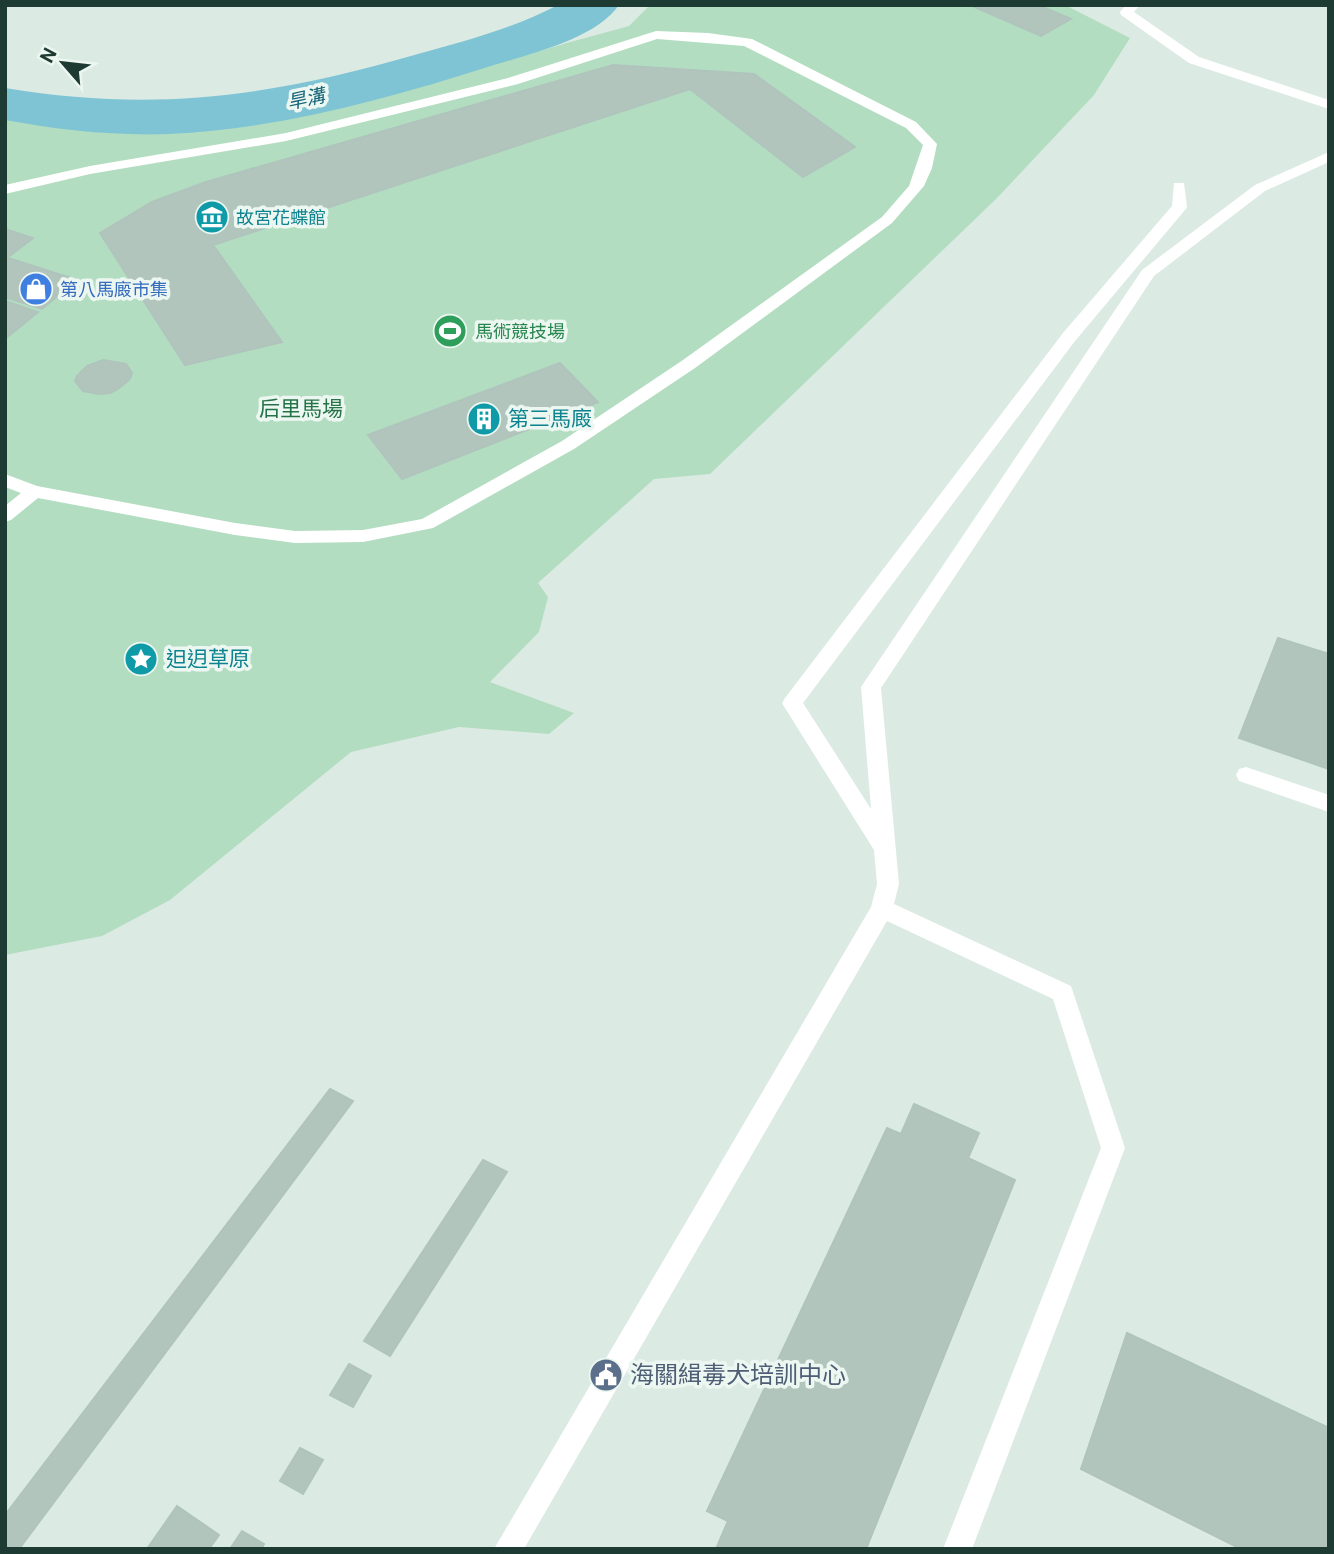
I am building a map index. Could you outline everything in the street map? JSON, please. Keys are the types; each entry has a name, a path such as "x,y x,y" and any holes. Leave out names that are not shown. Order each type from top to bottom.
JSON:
{"lane":[{"path":"1134,5 1126,12 1194,60 1329,105"},
{"path":"5,190 90,170 286,137 513,81 656,35 747,42 911,125 930,144 926,171 913,196 887,220 689,363 568,445 427,524 363,536 295,537 235,529 34,491 5,480"},
{"path":"508,1549 882,909 888,884 871,687 1148,273 1260,188 1329,156"},
{"path":"885,848 792,703 1069,337 1180,207 1179,186"},
{"path":"5,516 34,491"},
{"path":"1246,775 1329,804"},
{"path":"882,909 1063,993 1113,1148 957,1549"}],"green space":[{"name":"后里馬場","path":"650,5 1065,5 1130,38 1094,95 996,199 710,474 654,479 538,583 548,597 539,632 490,682 574,713 549,734 459,727 351,752 170,900 102,936 5,955 5,119 85,128 164,129 243,121 399,89 629,26"}],"building":[{"path":"970,5 1038,5 1071,19 1041,36"},
{"name":"故宮花蝶館","path":"613,65 754,74 855,147 803,177 690,89 213,245 282,342 185,365 100,233 152,202 206,182"},
{"path":"5,229 33,238 5,257"},
{"name":"第八馬廄市集","path":"5,257 77,280 42,309 5,297"},
{"path":"5,301 38,312 5,339"},
{"path":"103,360 126,364 132,373 130,379 110,393 83,391 75,381 77,376 87,366"},
{"name":"第三馬廄","path":"560,363 598,402 402,479 368,435"},
{"path":"1278,638 1329,654 1329,769 1239,738"},
{"path":"330,1089 353,1101 19,1549 5,1549 5,1515"},
{"path":"914,1104 979,1133 968,1158 1015,1180 866,1549 716,1549 728,1521 707,1511 887,1128 901,1134"},
{"path":"483,1160 507,1172 390,1356 364,1341"},
{"path":"1127,1333 1329,1428 1329,1549 1241,1549 1081,1469"},
{"path":"349,1364 371,1376 353,1407 330,1395"},
{"path":"300,1448 323,1460 303,1494 280,1481"},
{"path":"177,1506 219,1535 209,1549 147,1549"},
{"path":"242,1531 264,1544 261,1549 230,1549"}],"waterway":[{"name":"旱溝","path":"5,104 127,118 253,109 335,93 456,60 545,31 594,5"}],"place":[{"name":"故宮花蝶館","path":"212,217"},
{"name":"第八馬廄市集","path":"36,289"},
{"name":"馬術競技場","path":"450,331"},
{"name":"第三馬廄","path":"484,419"},
{"name":"𨑨迌草原","path":"141,659"},
{"name":"海關緝毒犬培訓中心","path":"606,1375"}]}
